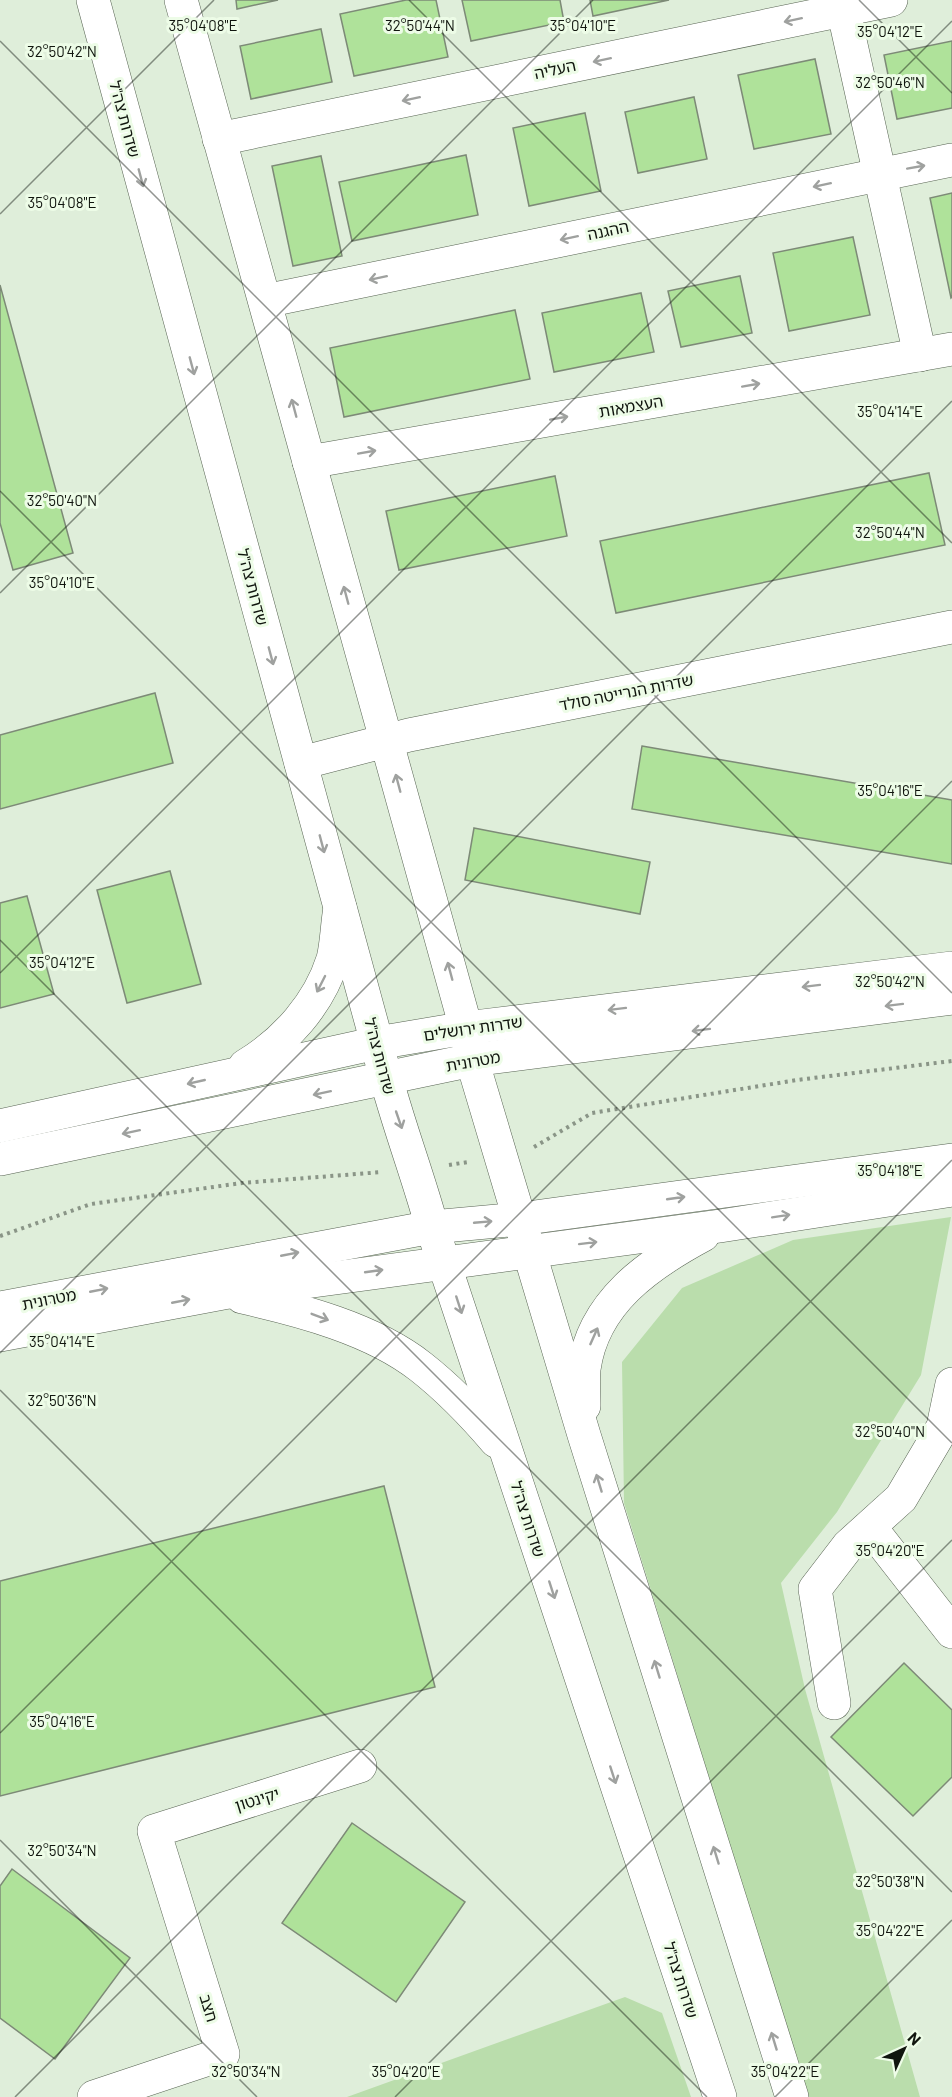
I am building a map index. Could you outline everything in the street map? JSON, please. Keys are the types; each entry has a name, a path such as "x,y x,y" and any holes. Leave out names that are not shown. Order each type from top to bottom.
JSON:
{"street":[{"name":"שדרות צה\"ל","path":"93,0 377,1043 385,1080 417,1170 432,1227 720,2097"},
{"path":"182,0 466,1028 472,1060 503,1157 584,1435 792,2097"},
{"name":"העליה","path":"219,139 842,5 891,0"},
{"path":"842,5 920,355"},
{"name":"ההגנה","path":"265,301 879,173 952,160"},
{"name":"העצמאות","path":"309,462 952,349"},
{"name":"שדרות הנרייטה סולד","path":"301,763 386,740 952,627"},
{"path":"231,1075 268,1052 304,1013 321,985 333,958 340,908"},
{"name":"שדרות ירושלים","path":"0,1126 377,1043 466,1028 952,969"},
{"name":"מטרונית","path":"0,1159 472,1060 952,998"},
{"name":"מטרונית","path":"0,1308 432,1227 520,1219 952,1160"},
{"path":"0,1335 223,1293 445,1261 720,1226 952,1190"},
{"path":"584,1435 584,1369 593,1336 610,1308 637,1275 667,1255 720,1226"},
{"path":"223,1293 303,1311 362,1333 419,1365 464,1404 506,1453"},
{"path":"834,1702 815,1588 848,1546 901,1498 943,1427 952,1384"},
{"path":"870,1527 952,1632"},
{"name":"יקינטון","path":"154,1831 360,1766"},
{"name":"חצב","path":"94,2097 224,2054 154,1831"}],"path":[{"path":"0,1236 91,1204 242,1183 417,1170 503,1157 532,1148 592,1113 797,1080 952,1061"}],"green space":[{"path":"951,1217 921,1375 837,1512 781,1583 805,1689 920,2097 808,2097 624,1503 622,1362 682,1288 793,1240"},
{"path":"625,1997 662,2013 691,2097 347,2097"}],"building":[{"path":"236,0 278,0 237,9"},
{"path":"406,0 436,0 448,57 354,76 340,14"},
{"path":"462,0 560,0 564,22 471,41"},
{"path":"590,0 669,0 593,16"},
{"path":"321,29 332,82 251,99 240,46"},
{"path":"952,41 952,108 897,119 884,55"},
{"path":"815,59 831,134 754,149 738,75"},
{"path":"694,97 707,159 638,173 625,112"},
{"path":"585,113 601,191 529,206 513,128"},
{"path":"466,155 478,215 352,241 339,182"},
{"path":"321,156 342,256 293,266 272,166"},
{"path":"952,193 952,297 951,298 930,198"},
{"path":"853,237 870,315 789,331 773,253"},
{"path":"740,276 752,333 681,347 668,291"},
{"path":"0,285 73,553 13,570 0,523"},
{"path":"641,293 654,352 554,372 542,313"},
{"path":"515,310 530,379 344,417 330,348"},
{"path":"929,473 945,545 616,613 600,541"},
{"path":"555,476 567,536 399,570 386,511"},
{"path":"155,693 173,763 0,809 0,735"},
{"path":"642,746 952,800 952,864 632,809"},
{"path":"474,828 650,862 640,914 465,880"},
{"path":"170,871 201,984 127,1003 97,890"},
{"path":"27,896 54,994 0,1008 0,903"},
{"path":"384,1486 435,1687 0,1796 0,1581"},
{"path":"904,1663 952,1710 952,1777 913,1816 831,1737"},
{"path":"352,1823 465,1902 396,2002 282,1923"},
{"path":"12,1869 130,1958 55,2059 0,2018 0,1886"}]}
